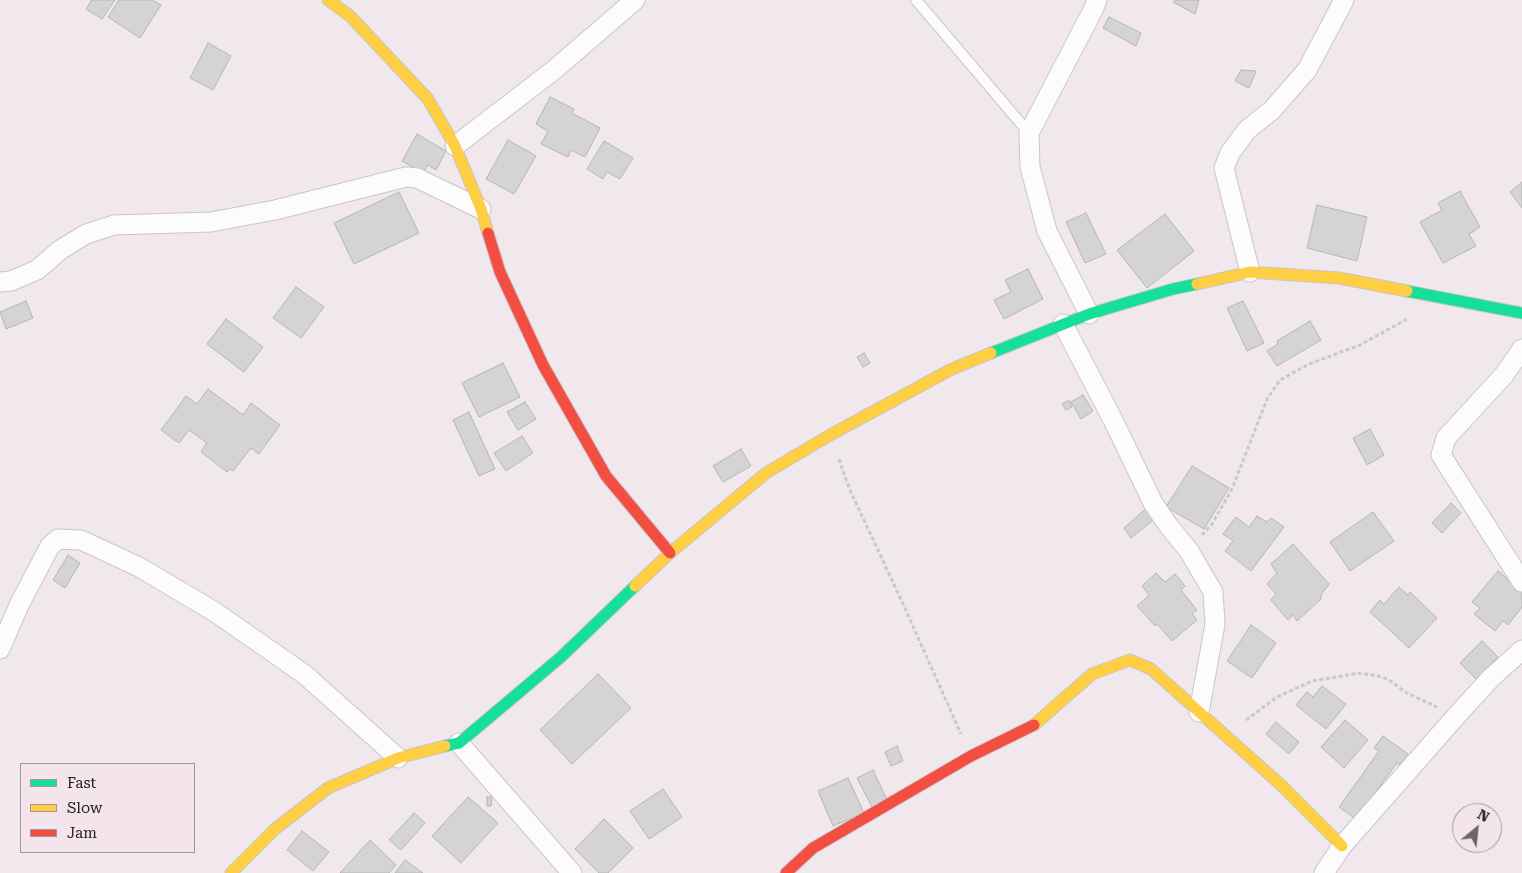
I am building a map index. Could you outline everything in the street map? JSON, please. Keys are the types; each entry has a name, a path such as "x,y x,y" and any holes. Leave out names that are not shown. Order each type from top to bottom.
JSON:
{"street":[{"path":"328,0 350,16 428,99 455,146 481,209 500,272 543,365 606,476 670,553"},
{"path":"455,146 554,70 635,0"},
{"path":"1089,314 1047,231 1030,168 1030,133 1097,0"},
{"path":"1250,272 1224,168 1230,153 1247,130 1272,110 1307,70 1344,0"},
{"path":"0,282 11,281 36,270 60,250 86,234 114,225 211,222 275,210 406,177 418,178 481,209"},
{"path":"231,873 276,829 328,788 398,758 459,743 561,656 670,553 766,473 830,435 952,369 1089,314 1173,289 1250,272 1339,278 1522,313"},
{"path":"1063,324 1113,420 1153,503 1189,551 1213,592 1215,624 1199,712"},
{"path":"1522,349 1504,375 1446,438 1440,455 1522,582"},
{"path":"0,649 20,603 50,546 58,540 81,540 139,567 215,612 304,674 398,758"},
{"path":"1324,873 1342,846 1458,714 1491,678 1522,650"},
{"path":"786,873 813,848 971,756 1034,725 1092,674 1130,660 1151,670 1199,712 1281,785 1342,846"},
{"path":"459,743 572,873"}],"lane":[{"path":"916,0 1030,133"}],"path":[{"path":"1189,551 1212,524 1232,489 1267,399 1280,380 1309,364 1360,345 1411,317"},
{"path":"830,435 849,488 971,756"},
{"path":"1225,735 1277,697 1312,681 1360,673 1383,677 1405,692 1427,703 1458,714"}],"building":[{"path":"92,0 115,0 102,19 86,9"},
{"path":"119,0 152,0 161,5 140,38 108,17"},
{"path":"1175,0 1199,0 1195,14 1173,2"},
{"path":"1109,17 1141,33 1136,46 1103,28"},
{"path":"208,43 231,56 213,90 190,78"},
{"path":"1241,70 1256,71 1249,88 1235,81"},
{"path":"550,97 574,109 572,113 600,128 585,157 571,150 568,157 541,144 548,131 536,124"},
{"path":"417,134 446,151 436,170 428,165 423,173 402,161"},
{"path":"508,140 536,156 514,194 486,179"},
{"path":"604,141 633,158 620,179 607,172 603,179 587,169"},
{"path":"1522,182 1522,208 1510,192"},
{"path":"1460,191 1480,227 1469,234 1476,246 1443,263 1420,222 1442,210 1438,203"},
{"path":"399,192 419,233 354,264 334,223"},
{"path":"1317,205 1367,217 1357,261 1307,248"},
{"path":"1086,213 1106,254 1085,263 1066,222"},
{"path":"1165,214 1194,251 1147,288 1117,250"},
{"path":"1028,269 1043,299 1004,319 994,300 1011,292 1005,280"},
{"path":"296,287 324,307 301,338 273,318"},
{"path":"26,301 33,318 6,329 0,312"},
{"path":"1243,301 1264,343 1247,351 1227,308"},
{"path":"226,319 263,347 244,372 207,344"},
{"path":"1310,321 1321,340 1277,366 1267,351 1278,344 1277,341"},
{"path":"864,353 870,363 863,367 857,357"},
{"path":"503,363 520,397 479,417 462,383"},
{"path":"208,389 243,415 251,403 280,425 259,454 251,448 233,471 230,469 227,472 201,452 207,443 189,430 179,443 161,430 186,396 197,404"},
{"path":"1083,395 1093,411 1081,419 1071,402"},
{"path":"1069,400 1072,407 1066,410 1062,404"},
{"path":"525,402 536,419 518,430 507,412"},
{"path":"469,412 495,469 479,476 453,420"},
{"path":"1370,429 1384,455 1367,465 1353,438"},
{"path":"522,436 533,453 506,471 494,453"},
{"path":"741,449 751,466 723,482 713,466"},
{"path":"1192,466 1229,488 1204,529 1166,507"},
{"path":"1451,503 1461,513 1442,533 1432,523"},
{"path":"1150,505 1158,516 1131,538 1124,528"},
{"path":"1373,512 1394,541 1350,571 1330,542"},
{"path":"1257,516 1267,522 1271,518 1284,527 1251,571 1225,551 1233,541 1223,534 1236,517 1249,527"},
{"path":"1293,544 1329,584 1321,595 1321,599 1297,621 1293,615 1288,620 1271,600 1276,594 1267,584 1277,573 1271,564"},
{"path":"68,555 80,563 65,588 53,580"},
{"path":"1498,571 1522,591 1522,607 1508,625 1503,621 1495,631 1474,614 1480,608 1472,602"},
{"path":"1156,573 1165,582 1175,574 1185,586 1181,590 1197,610 1192,614 1197,620 1172,641 1137,606 1149,595 1142,586"},
{"path":"1399,587 1408,595 1410,592 1437,618 1409,648 1370,612 1380,600 1384,604"},
{"path":"1251,625 1276,643 1252,678 1227,661"},
{"path":"1482,641 1498,657 1476,679 1460,663"},
{"path":"598,674 631,708 572,764 540,730"},
{"path":"1322,686 1346,704 1326,729 1296,705 1307,692 1313,697"},
{"path":"1345,720 1368,740 1344,768 1321,747"},
{"path":"1276,722 1299,742 1289,754 1266,734"},
{"path":"1383,736 1408,754 1400,765 1397,763 1356,819 1339,807 1379,751 1374,748"},
{"path":"897,746 903,761 891,766 885,752"},
{"path":"873,770 887,800 872,807 857,778"},
{"path":"848,778 864,813 833,826 818,791"},
{"path":"663,789 682,817 649,839 630,811"},
{"path":"468,797 498,823 461,863 432,836"},
{"path":"487,797 492,797 491,806 487,806"},
{"path":"414,813 425,823 401,850 389,840"},
{"path":"604,819 633,848 608,873 599,873 575,849"},
{"path":"302,831 329,852 313,871 287,850"},
{"path":"370,840 396,865 389,873 340,873"},
{"path":"405,860 423,873 395,873"}],"traffic: fast":[{"path":"991,353 1089,314 1173,289 1197,284"},
{"path":"1407,291 1522,313"},
{"path":"445,746 459,743 561,657 635,586"}],"traffic: slow":[{"path":"328,0 350,16 428,99 455,146 481,209 488,233"},
{"path":"1197,284 1250,272 1339,278 1407,291"},
{"path":"635,586 670,553 766,473 830,435 952,369 991,353"},
{"path":"1034,725 1092,674 1130,660 1151,669 1281,785 1342,846"},
{"path":"231,873 275,829 328,788 398,758 445,746"}],"traffic: jam":[{"path":"488,233 500,272 543,365 606,476 670,553"},
{"path":"786,873 813,848 971,756 1034,725"}]}
